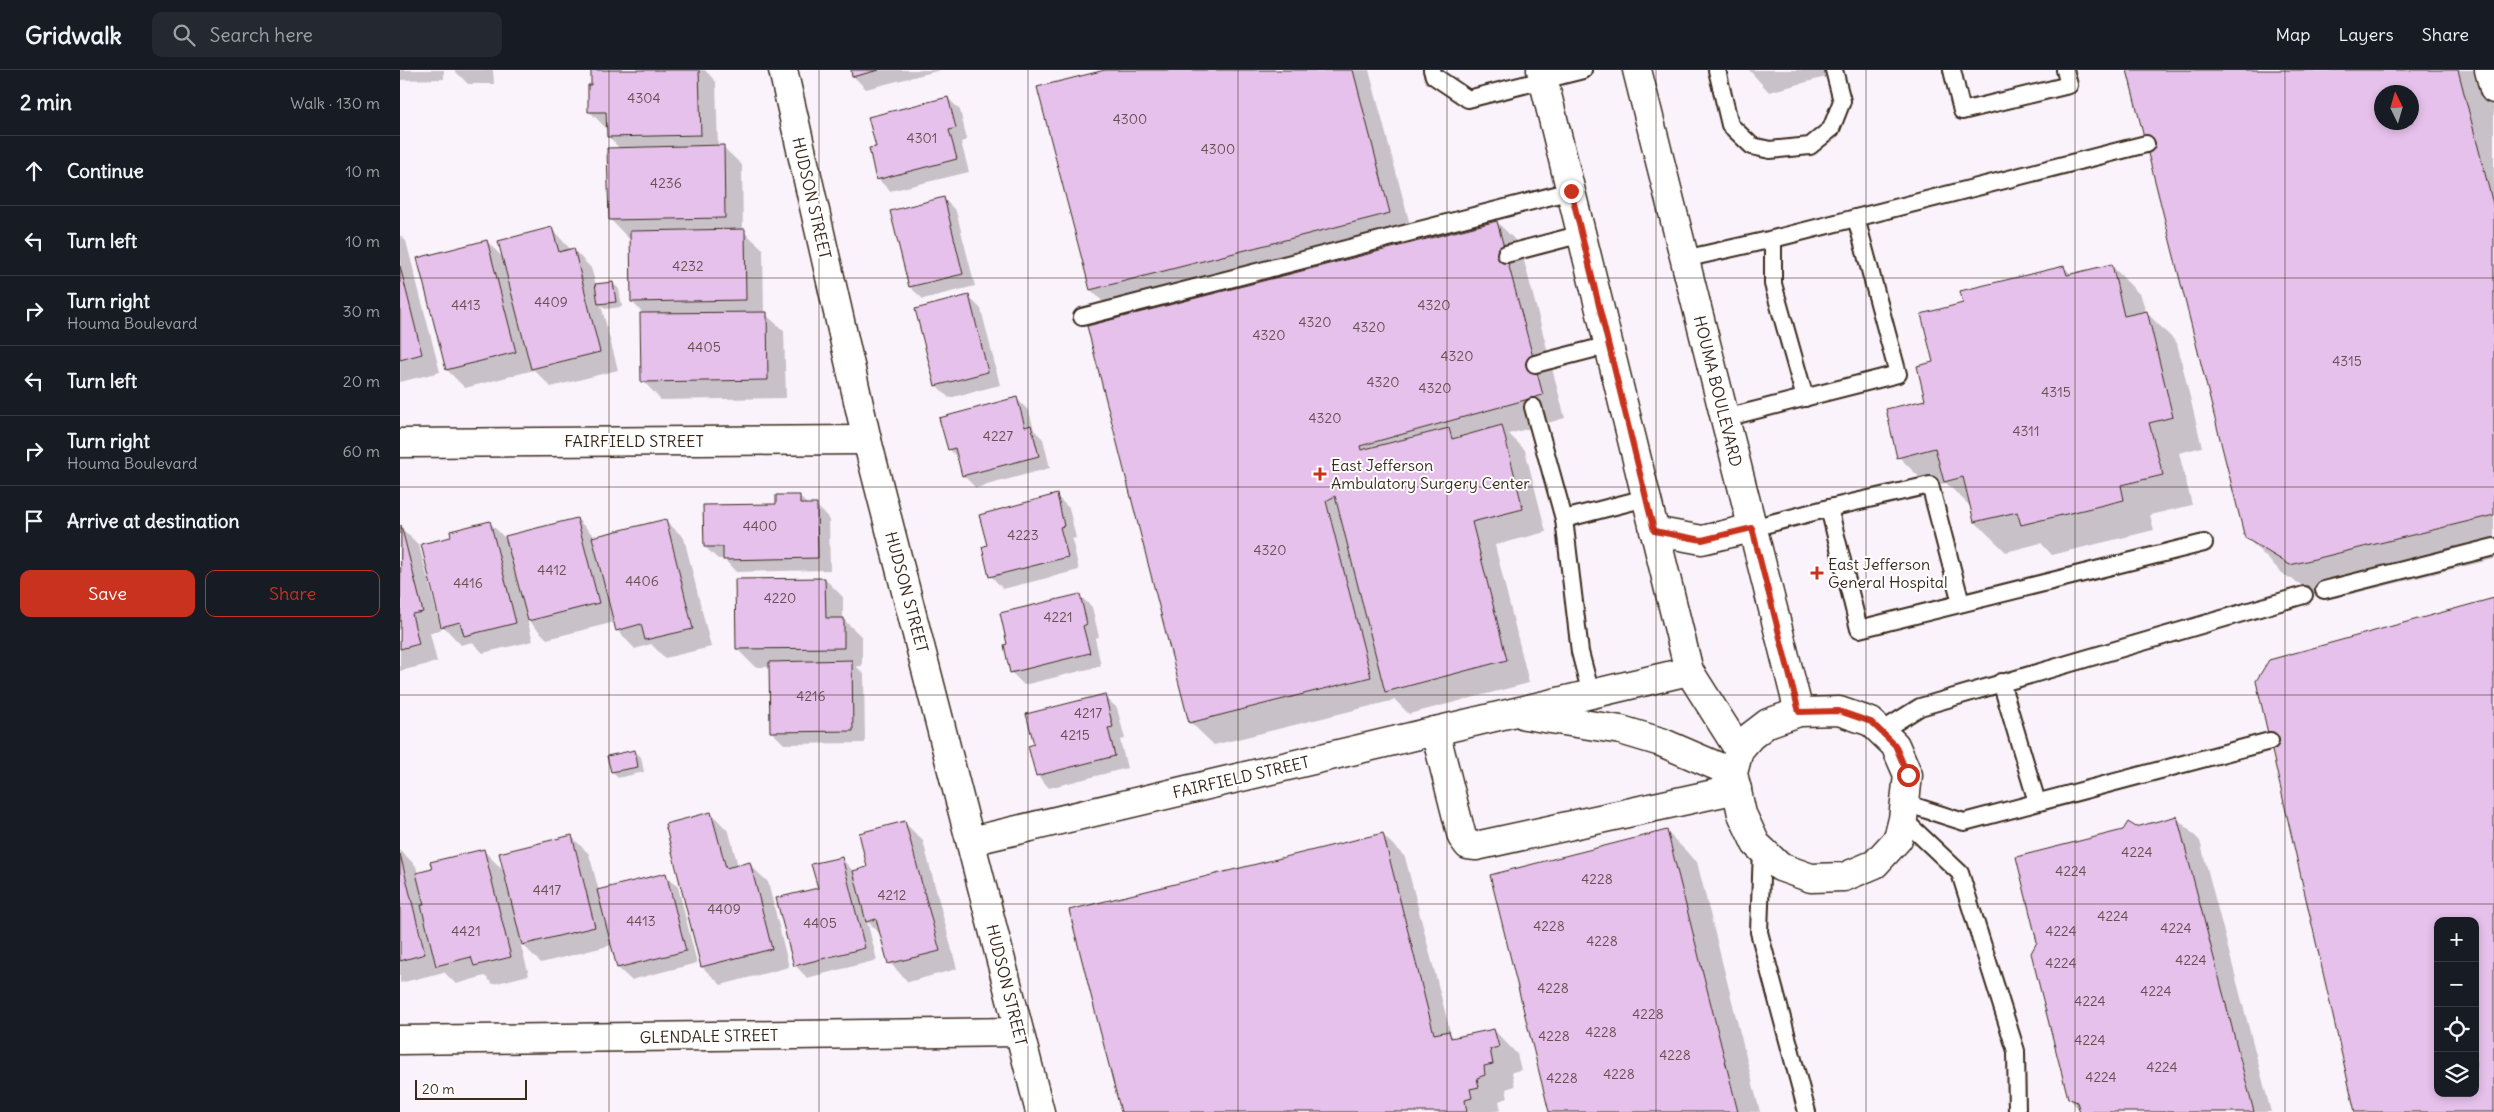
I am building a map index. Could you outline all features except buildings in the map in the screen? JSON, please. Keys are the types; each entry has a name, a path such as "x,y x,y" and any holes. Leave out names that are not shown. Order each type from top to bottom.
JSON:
{"street":[{"name":"HUDSON STREET","path":"783,70 867,440 1040,1112"},
{"name":"HOUMA BOULEVARD","path":"1637,70 1799,712"},
{"path":"2489,70 2494,89"},
{"path":"1542,75 1689,671 1736,771 1742,814 1756,844 1762,850 1780,866 1811,878 1844,877 1875,864 1898,839 1904,811 1908,775 1895,745 1871,722 1839,711 1799,712 1768,723 1750,736 1736,771"},
{"name":"FAIRFIELD STREET","path":"400,443 867,440"},
{"path":"1654,531 1702,540 1752,528"},
{"name":"FAIRFIELD STREET","path":"971,841 1689,671"},
{"name":"FAIRFIELD STREET","path":"1511,713 1621,730 1668,744 1736,771"},
{"path":"1435,731 1462,837 1468,844 1476,846 1736,771"},
{"name":"GLENDALE STREET","path":"400,1040 1018,1032"}],"lane":[{"path":"1432,70 1434,76 1468,99 1542,75 1583,70"},
{"path":"1717,70 1730,125 1752,146 1770,150 1810,146 1831,129 1842,101 1834,70"},
{"path":"1952,70 1962,111 2069,85 2065,70"},
{"path":"1684,259 1773,239 2146,144"},
{"path":"1082,317 1571,191"},
{"path":"1725,418 1898,374 1856,218"},
{"path":"1506,254 1582,234"},
{"path":"1773,239 1773,284 1805,398"},
{"path":"1535,364 1609,345"},
{"path":"1533,407 1564,519 1580,652 1591,694"},
{"path":"1752,528 1930,485 1961,603"},
{"path":"1564,519 1646,498"},
{"path":"1829,508 1858,628 2204,543"},
{"path":"2324,590 2494,547"},
{"path":"1880,732 1920,708 2001,682 2304,595"},
{"path":"2001,682 2037,802"},
{"path":"1904,811 1964,822 2270,741"},
{"path":"1904,811 1960,873 2016,1051 2017,1112"},
{"path":"1762,850 1759,932 1800,1078 1806,1112"}],"place":[{"name":"East Jefferson Ambulatory Surgery Center","path":"1320,474"},
{"name":"East Jefferson General Hospital","path":"1817,573"}],"route":[{"path":"1571,191 1654,531 1702,540 1752,528 1799,712 1839,711 1871,722 1895,745 1908,775"}]}
